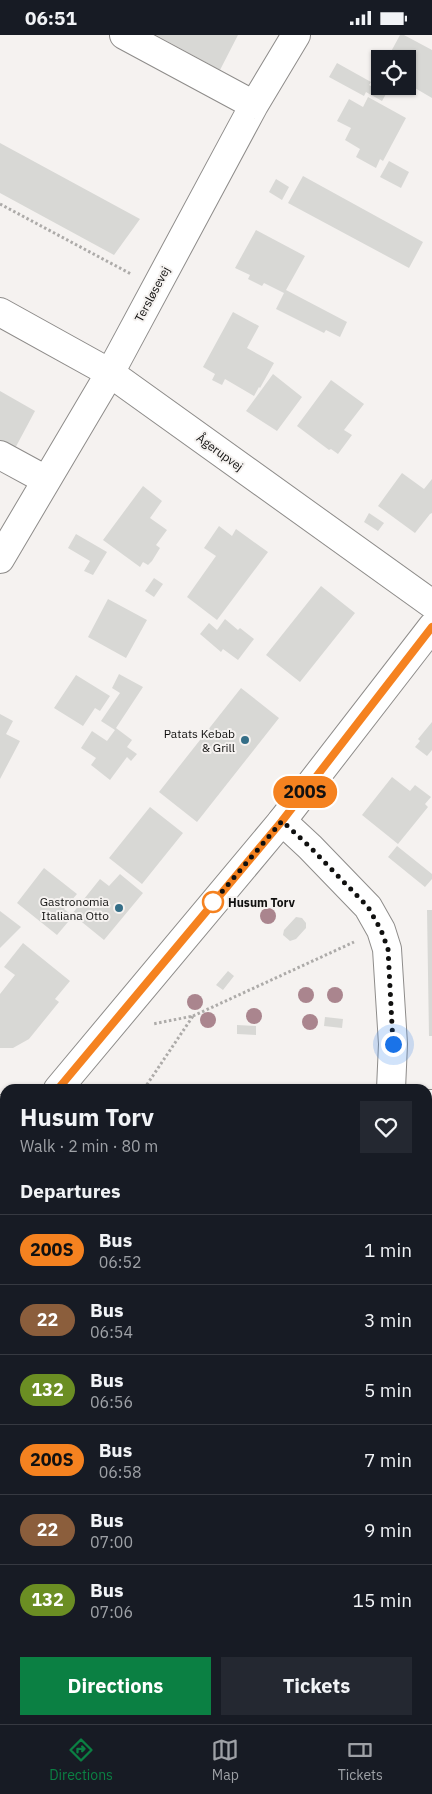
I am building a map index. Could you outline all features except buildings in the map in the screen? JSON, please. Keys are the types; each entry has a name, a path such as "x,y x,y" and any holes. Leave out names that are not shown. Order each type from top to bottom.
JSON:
{"street":[{"path":"124,35 254,105"},
{"name":"Tersløsevej","path":"0,559 110,373 254,105 296,35"},
{"name":"Ågerupvej","path":"0,313 110,373 432,604"},
{"path":"0,455 46,479"},
{"path":"62,1084 282,821 432,627"},
{"path":"282,821 368,907 381,930 388,949 393,1044 391,1084"}],"path":[{"path":"0,204 156,287"},
{"path":"148,1025 194,1016 381,930"},
{"path":"147,1084 194,1016"}],"bus line":[{"name":"200S","path":"62,1084 282,821 432,627"}],"place":[{"name":"Patats Kebab & Grill","path":"245,740"},
{"name":"Husum Torv","path":"213,902"},
{"name":"Gastronomia Italiana Otto","path":"119,908"}],"route":[{"path":"213,902 209,907 282,821 368,907 381,930 388,949 393,1044"}]}
